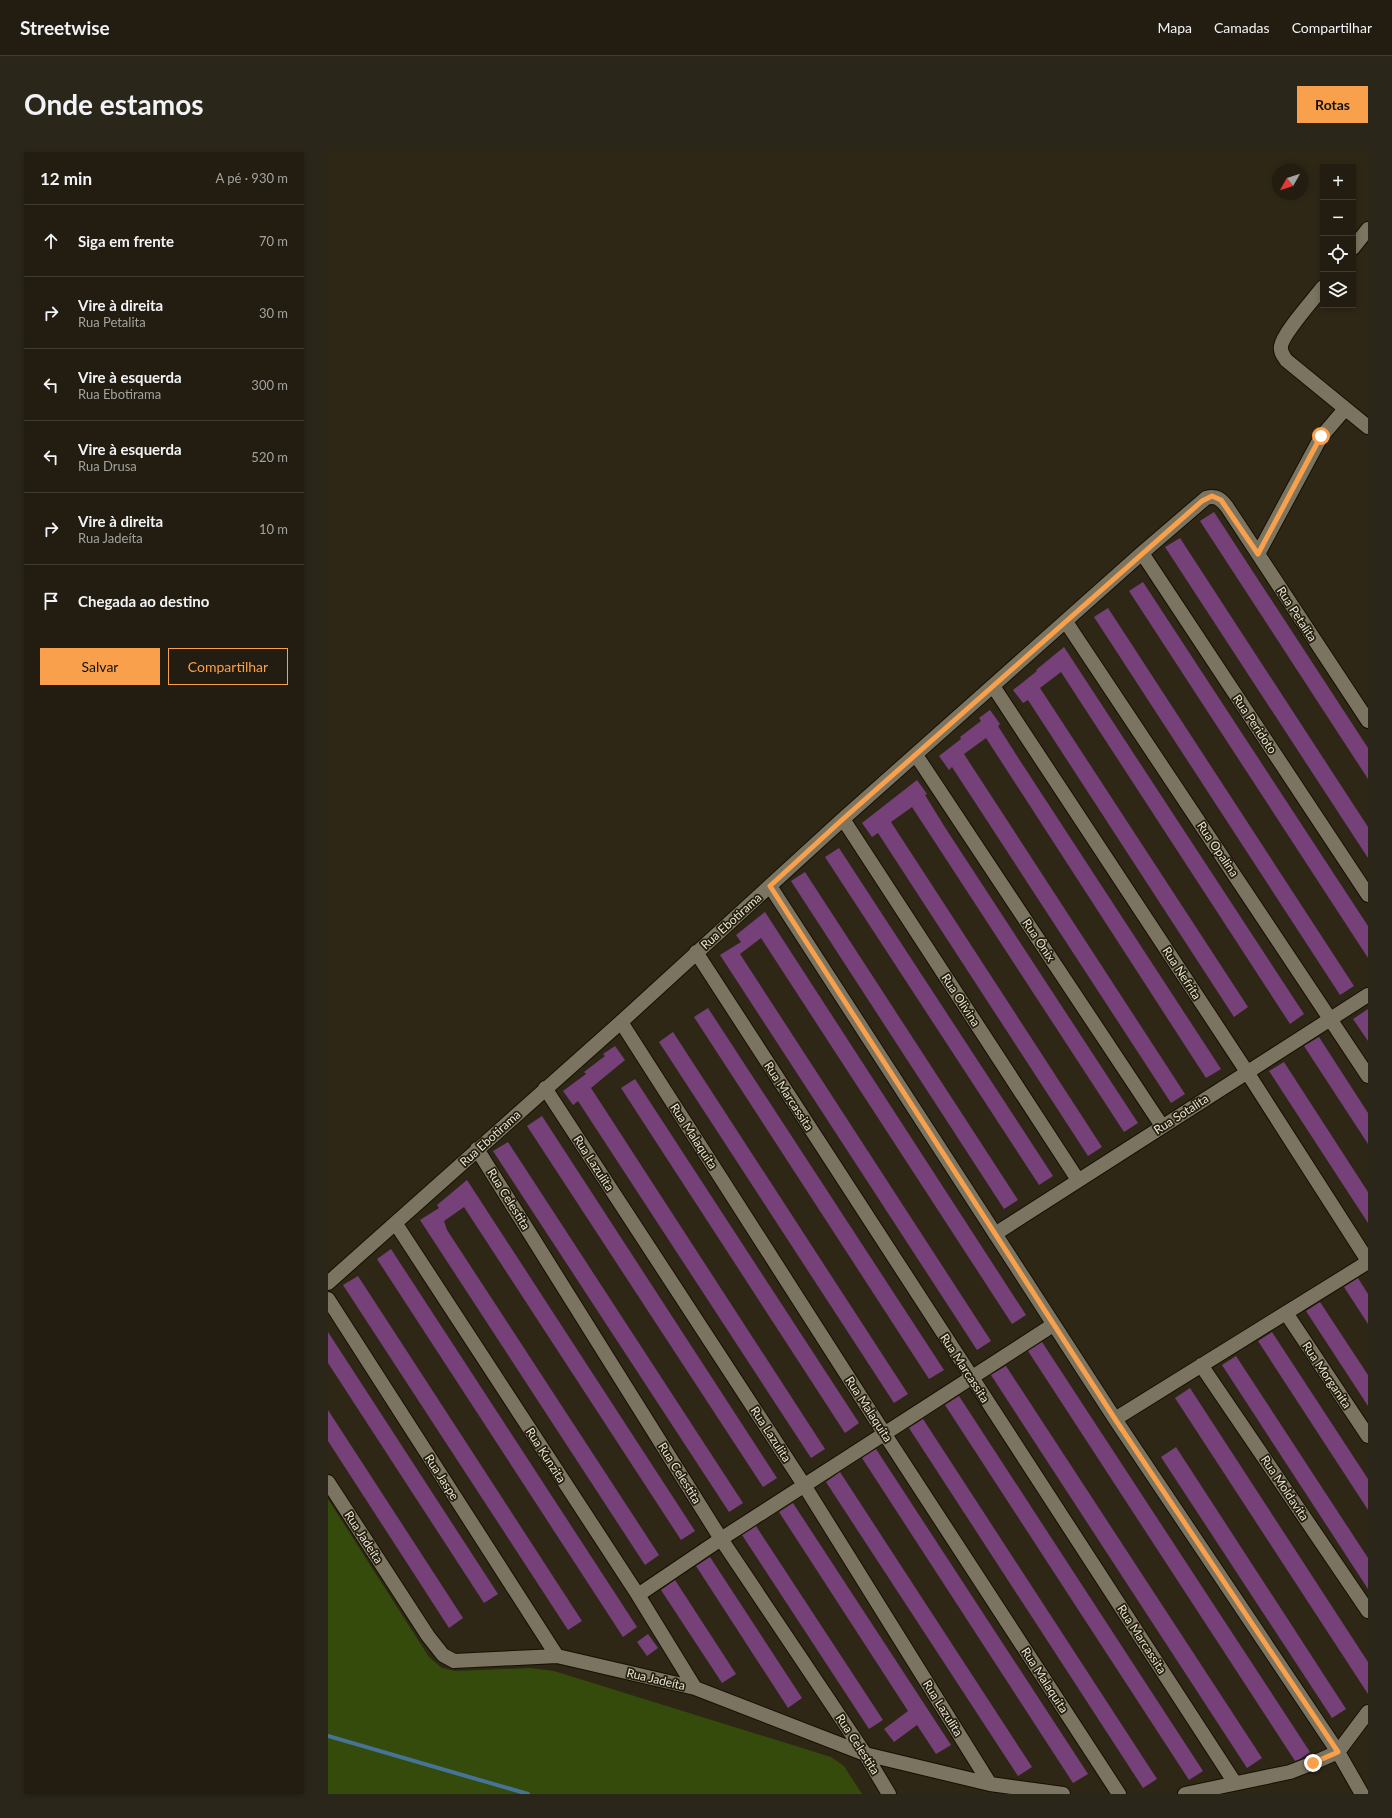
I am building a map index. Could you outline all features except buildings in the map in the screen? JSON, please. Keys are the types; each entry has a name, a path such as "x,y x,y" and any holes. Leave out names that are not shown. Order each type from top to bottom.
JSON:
{"street":[{"path":"1356,244 1368,229"},
{"path":"1320,291 1286,335 1281,345 1281,352 1286,360 1344,409 1368,426"},
{"path":"1258,554 1321,436 1344,409"},
{"name":"Rua Ebotirama","path":"328,1283 396,1224 545,1088 621,1022 843,819 1142,553 1206,498 1212,496 1217,498 1227,507"},
{"name":"Rua Petalita","path":"1227,507 1368,721"},
{"name":"Rua Peridoto","path":"1142,553 1368,895"},
{"name":"Rua Opalina","path":"1066,622 1331,1018 1368,1076"},
{"name":"Rua Nefrita","path":"993,686 1247,1072 1368,1262"},
{"name":"Rua Ônix","path":"916,755 1162,1126"},
{"name":"Rua Olivina","path":"843,819 1078,1180"},
{"path":"770,886 1115,1419 1338,1752 1362,1794"},
{"name":"Rua Marcassita","path":"696,952 1235,1783"},
{"name":"Rua Sotalita","path":"995,1234 1368,995"},
{"name":"Rua Malaquita","path":"621,1022 884,1433 1119,1794"},
{"name":"Rua Lazulita","path":"545,1088 804,1485 990,1784"},
{"name":"Rua Celestita","path":"477,1149 721,1539 866,1754 889,1794"},
{"name":"Rua Kunzita","path":"396,1224 638,1595 695,1688"},
{"path":"1115,1419 1368,1262"},
{"name":"Rua Jaspe","path":"328,1299 556,1656"},
{"name":"Rua Morganita","path":"1286,1313 1368,1436"},
{"path":"638,1595 721,1539 1053,1324"},
{"name":"Rua Moldavita","path":"1201,1365 1368,1611"},
{"name":"Rua Jadeíta","path":"328,1482 442,1655 454,1661 556,1656 695,1688 866,1754 990,1784 1063,1794"},
{"path":"1185,1794 1290,1772 1338,1752 1368,1712"}],"green space":[{"path":"328,1499 429,1657 442,1668 455,1671 530,1668 554,1671 831,1757 844,1766 862,1794 328,1794"}],"waterway":[{"path":"328,1736 528,1794"}],"route":[{"path":"1313,1763 1338,1752 1115,1419 770,886 843,819 1066,622 1191,509 1206,498 1212,496 1221,500 1258,554 1321,436"}]}
